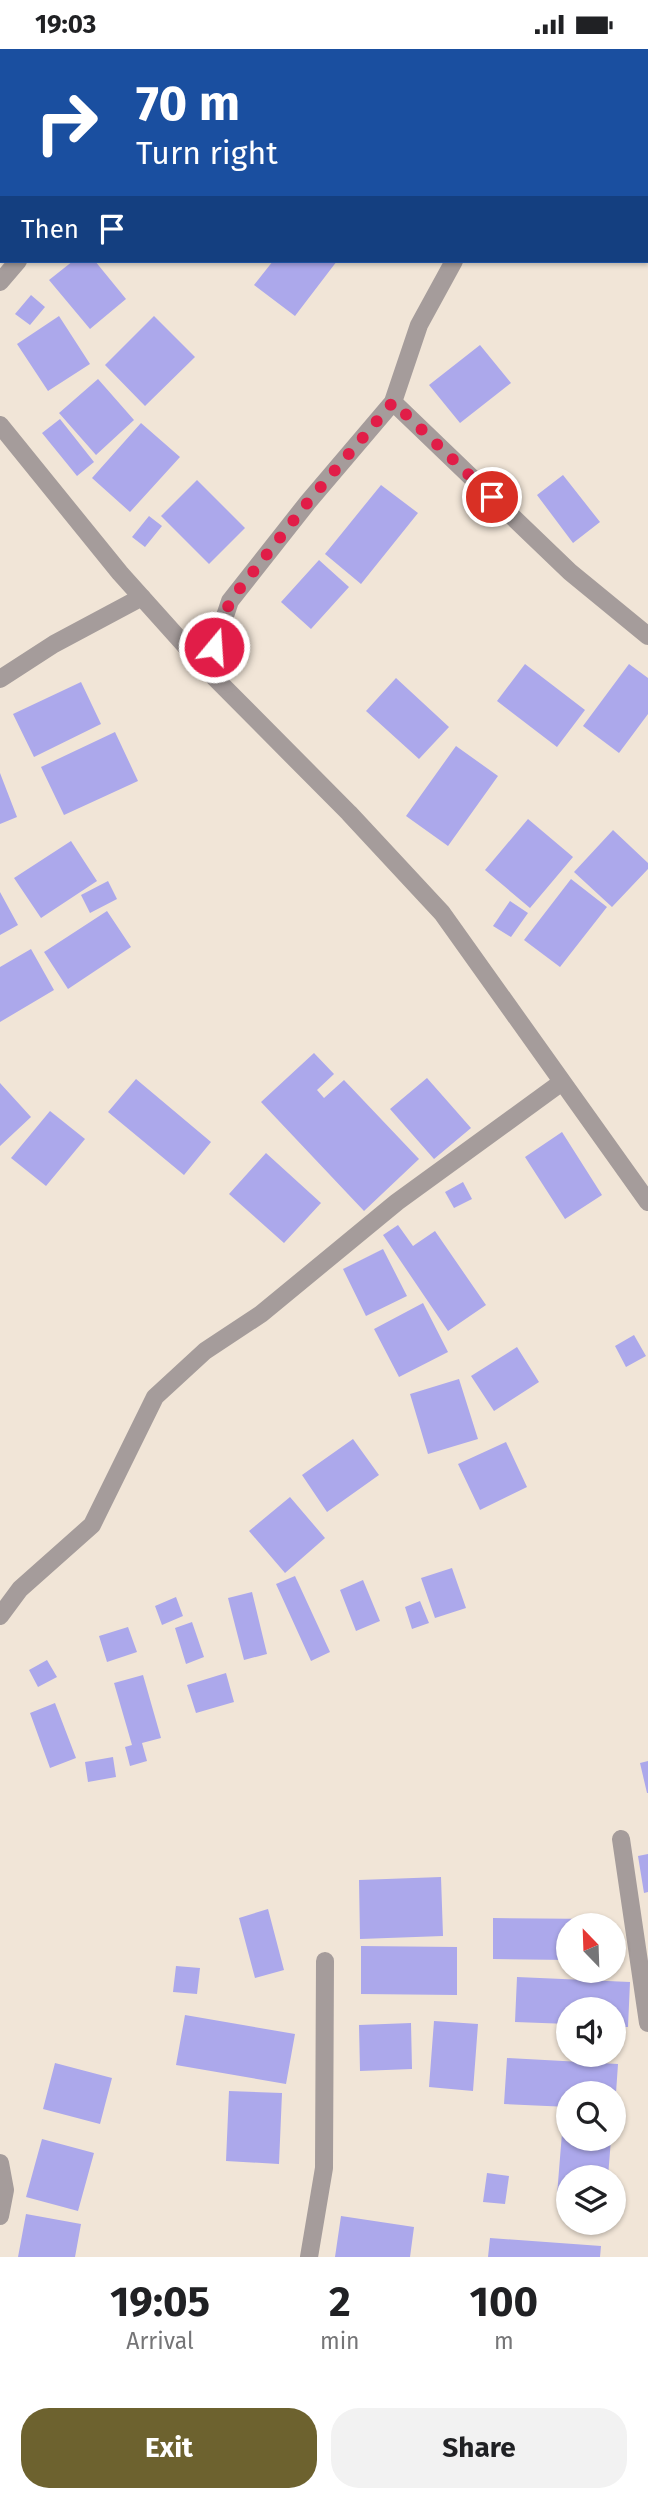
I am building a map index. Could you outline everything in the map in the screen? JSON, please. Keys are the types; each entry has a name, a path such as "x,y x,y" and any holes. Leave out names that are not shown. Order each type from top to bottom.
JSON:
{"street":[{"path":"0,282 16,263"},
{"path":"207,670 230,601 308,502 393,402 419,325 453,263"},
{"path":"393,402 570,572 648,636"},
{"path":"0,425 142,597 207,670 349,813 442,913 648,1202"},
{"path":"0,679 54,644 142,597"},
{"path":"0,1616 20,1589 92,1525 155,1397 205,1351 261,1314 397,1202 562,1082"},
{"path":"621,1839 648,2023"},
{"path":"309,2257 324,2168 325,1961"},
{"path":"0,2163 5,2190 0,2216"}],"building":[{"path":"70,263 97,263 126,299 90,329 49,280"},
{"path":"271,263 335,263 295,316 254,285"},
{"path":"31,295 45,307 30,325 15,314"},
{"path":"59,316 90,364 48,391 17,344"},
{"path":"154,316 195,357 145,406 105,365"},
{"path":"480,345 511,383 460,423 429,385"},
{"path":"98,379 134,420 96,455 59,413"},
{"path":"60,419 94,462 77,476 42,433"},
{"path":"141,423 180,457 130,512 92,478"},
{"path":"563,475 600,522 573,543 537,495"},
{"path":"197,480 245,528 209,564 161,516"},
{"path":"381,485 418,513 361,584 325,554"},
{"path":"149,516 162,526 145,547 132,537"},
{"path":"319,560 349,587 311,629 281,602"},
{"path":"525,664 585,710 557,747 497,701"},
{"path":"629,664 648,678 648,714 619,753 583,726"},
{"path":"396,678 449,727 419,759 366,711"},
{"path":"81,682 101,724 34,757 13,714"},
{"path":"115,732 138,781 64,815 41,767"},
{"path":"456,746 498,776 448,846 406,816"},
{"path":"0,773 17,817 0,824"},
{"path":"528,819 573,857 530,908 485,870"},
{"path":"613,830 648,863 648,869 612,907 574,872"},
{"path":"71,841 97,881 41,918 14,878"},
{"path":"571,879 607,907 560,967 524,940"},
{"path":"108,881 117,899 90,913 81,895"},
{"path":"0,892 18,925 0,935"},
{"path":"510,901 528,913 511,937 493,926"},
{"path":"107,911 131,947 68,989 44,952"},
{"path":"31,949 54,990 0,1022 0,967"},
{"path":"314,1053 334,1074 317,1090 324,1098 344,1080 419,1159 364,1211 261,1102"},
{"path":"427,1078 471,1128 434,1159 390,1109"},
{"path":"136,1079 211,1142 184,1175 108,1112"},
{"path":"0,1083 31,1117 0,1146"},
{"path":"50,1111 85,1139 46,1186 11,1158"},
{"path":"562,1132 602,1195 565,1219 525,1157"},
{"path":"266,1153 321,1203 284,1243 229,1194"},
{"path":"463,1182 472,1199 454,1208 445,1192"},
{"path":"398,1225 413,1246 435,1231 486,1305 448,1331 383,1235"},
{"path":"383,1249 407,1296 366,1316 343,1269"},
{"path":"423,1303 448,1352 399,1377 374,1329"},
{"path":"634,1335 646,1356 626,1367 615,1346"},
{"path":"517,1347 539,1382 494,1411 471,1376"},
{"path":"459,1379 478,1439 428,1454 410,1394"},
{"path":"353,1439 379,1475 327,1512 302,1475"},
{"path":"506,1442 527,1487 480,1510 458,1464"},
{"path":"290,1497 325,1538 285,1573 249,1531"},
{"path":"452,1568 466,1608 435,1618 421,1578"},
{"path":"295,1576 330,1652 311,1661 276,1584"},
{"path":"363,1580 380,1621 356,1631 340,1590"},
{"path":"252,1592 267,1654 244,1660 228,1598"},
{"path":"176,1597 183,1616 162,1625 155,1606"},
{"path":"420,1601 429,1623 412,1629 405,1607"},
{"path":"192,1622 204,1657 186,1664 175,1628"},
{"path":"128,1627 137,1652 107,1662 99,1636"},
{"path":"47,1660 57,1677 38,1687 29,1670"},
{"path":"226,1673 234,1702 196,1713 187,1685"},
{"path":"143,1675 161,1738 142,1743 147,1761 130,1766 125,1747 132,1745 114,1683"},
{"path":"55,1703 76,1758 50,1768 30,1713"},
{"path":"113,1757 116,1777 88,1782 85,1762"},
{"path":"648,1761 648,1793 647,1793 640,1763"},
{"path":"648,1854 648,1892 644,1893 638,1856"},
{"path":"441,1877 443,1936 360,1939 359,1880"},
{"path":"268,1909 284,1970 255,1978 239,1918"},
{"path":"493,1918 556,1919 556,1960 493,1959"},
{"path":"361,1946 457,1947 457,1995 361,1994"},
{"path":"176,1966 200,1968 197,1994 173,1992"},
{"path":"517,1977 556,1979 556,1983 630,1982 628,2027 626,1997 556,1997 556,2024 515,2022"},
{"path":"185,2015 295,2034 286,2084 176,2065"},
{"path":"434,2021 478,2024 473,2091 429,2087"},
{"path":"411,2023 412,2069 360,2071 359,2025"},
{"path":"507,2058 556,2061 556,2067 618,2067 617,2081 556,2081 556,2106 504,2104"},
{"path":"55,2063 112,2078 100,2124 43,2109"},
{"path":"229,2091 282,2093 279,2164 226,2161"},
{"path":"42,2139 94,2153 78,2211 26,2197"},
{"path":"561,2151 610,2151 609,2165 559,2165"},
{"path":"487,2173 509,2176 505,2204 483,2202"},
{"path":"26,2214 81,2224 75,2257 18,2257"},
{"path":"341,2216 414,2227 410,2257 335,2257"},
{"path":"490,2238 601,2246 600,2257 488,2257"}],"route":[{"path":"214,647 230,601 308,502 393,402 492,497"}]}
